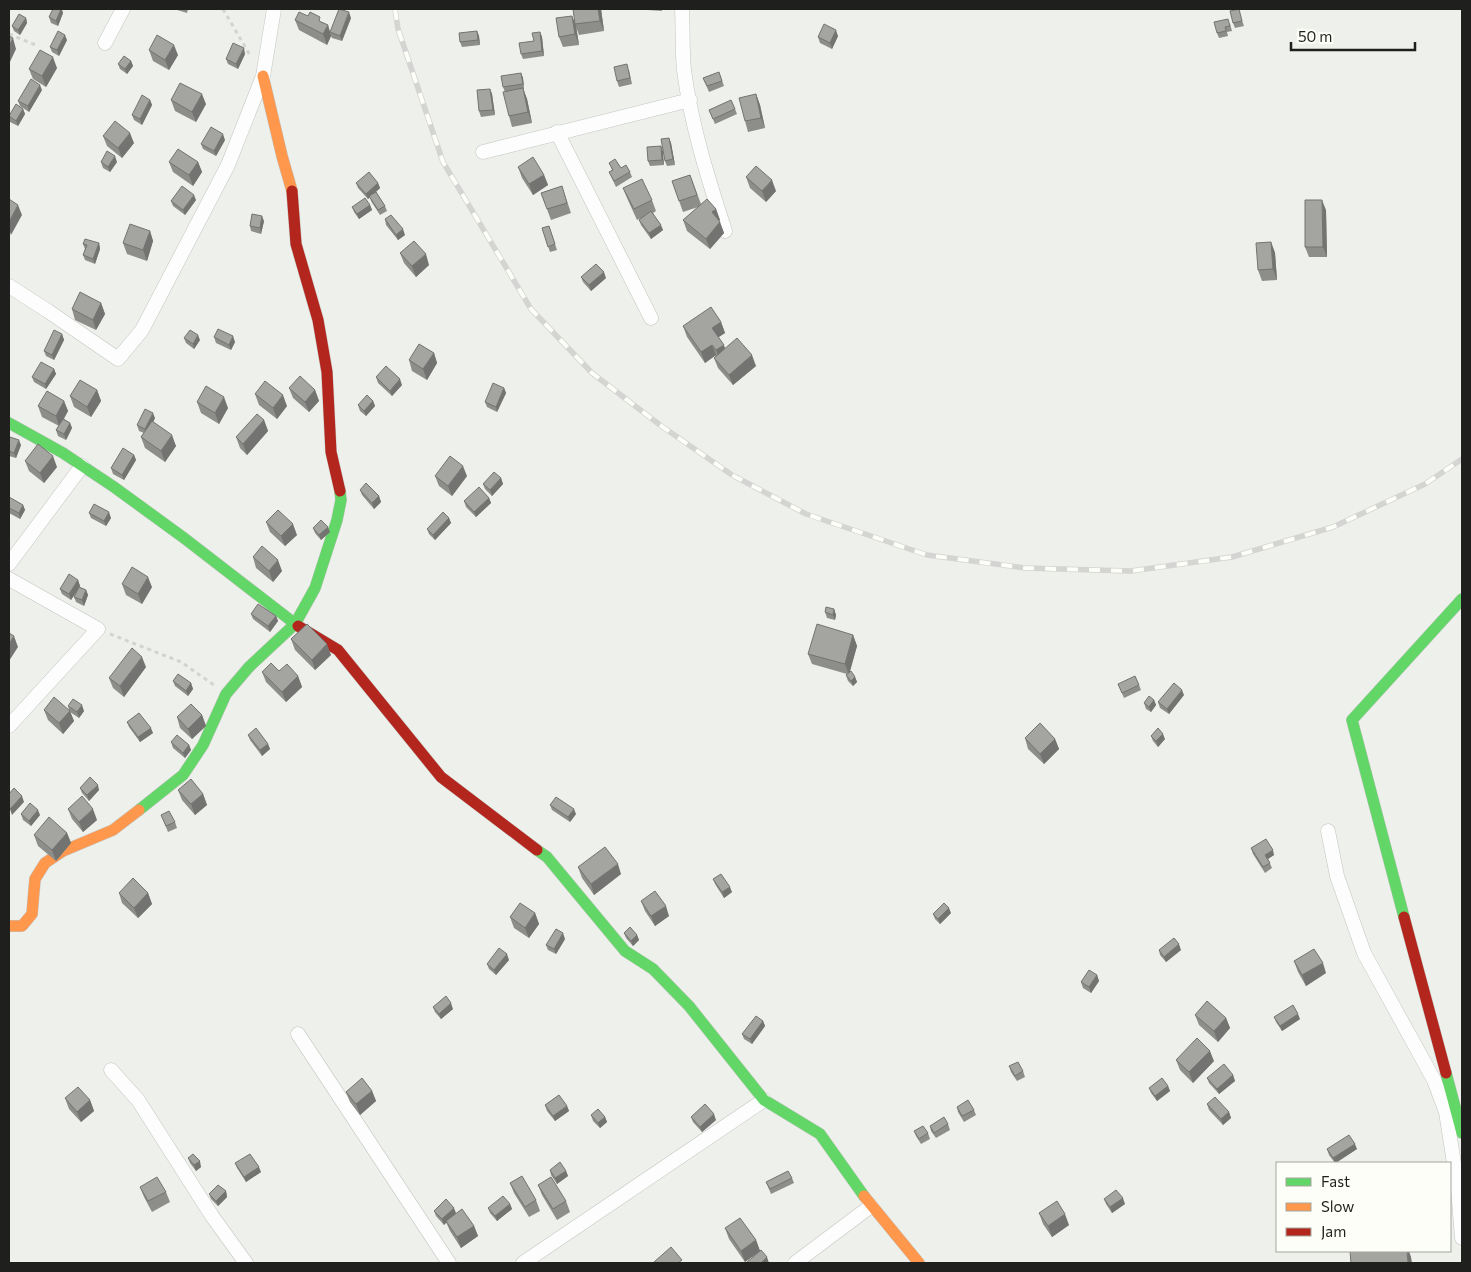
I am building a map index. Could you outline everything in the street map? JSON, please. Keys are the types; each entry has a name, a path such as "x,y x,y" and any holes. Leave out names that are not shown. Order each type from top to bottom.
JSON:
{"street":[{"path":"105,43 123,9"},
{"path":"9,286 118,359 142,330 228,165 263,76 274,9"},
{"path":"682,9 684,70 700,153 725,231"},
{"path":"9,926 22,926 32,914 35,879 45,863 64,851 113,830 183,775 203,744 226,694 249,667 295,624 314,588 337,520 341,500 331,452 327,372 318,320 296,244 294,196 282,156 263,76"},
{"path":"483,152 690,100"},
{"path":"557,132 651,318"},
{"path":"9,423 36,436 112,486 211,557 295,624 338,650 441,777 547,857 625,951 653,969 689,1006 764,1100 820,1134 871,1206 918,1263"},
{"path":"9,564 82,466"},
{"path":"9,579 98,629 9,726"},
{"path":"1462,599 1352,720 1462,1133"},
{"path":"1328,831 1337,876 1364,953 1434,1080 1446,1112 1458,1189 1462,1238"},
{"path":"298,1034 449,1263"},
{"path":"111,1070 138,1100 212,1216 246,1263"},
{"path":"523,1263 764,1100"},
{"path":"795,1263 871,1206"}],"path":[{"path":"222,9 263,76"},
{"path":"9,34 36,45"},
{"path":"98,629 181,662 226,694"}],"building":[{"path":"53,9 61,9 56,21 49,17"},
{"path":"339,9 349,12 340,36 330,32"},
{"path":"573,9 598,9 600,21 575,24"},
{"path":"1239,9 1242,21 1233,23 1230,11"},
{"path":"299,12 308,16 310,12 320,17 319,21 328,25 323,34 295,20"},
{"path":"19,14 26,18 18,30 12,26"},
{"path":"572,16 575,34 559,37 556,18"},
{"path":"1228,19 1230,26 1225,27 1226,31 1217,33 1214,22"},
{"path":"824,24 836,30 830,43 818,37"},
{"path":"58,31 65,35 57,50 50,47"},
{"path":"477,31 478,40 460,42 459,33"},
{"path":"540,32 542,51 521,54 519,43 534,41 532,33"},
{"path":"157,35 174,45 165,60 149,50"},
{"path":"9,36 13,38 9,46"},
{"path":"233,43 244,48 236,64 226,59"},
{"path":"40,50 53,57 42,76 29,69"},
{"path":"124,56 131,61 125,69 118,64"},
{"path":"627,64 630,78 617,81 614,67"},
{"path":"719,72 722,81 707,86 703,78"},
{"path":"521,73 523,84 503,87 501,76"},
{"path":"31,79 40,85 28,106 18,101"},
{"path":"180,83 202,94 192,112 171,100"},
{"path":"523,88 528,112 509,116 503,92"},
{"path":"490,89 493,110 479,111 477,90"},
{"path":"756,94 761,118 745,121 739,98"},
{"path":"142,95 150,100 140,119 132,115"},
{"path":"731,100 735,109 713,119 709,110"},
{"path":"16,104 23,109 16,121 9,116"},
{"path":"115,121 130,133 118,148 103,136"},
{"path":"211,127 223,134 214,151 201,144"},
{"path":"669,138 673,159 665,161 661,139"},
{"path":"661,146 662,160 648,161 647,147"},
{"path":"178,149 198,162 189,175 169,162"},
{"path":"107,151 115,156 108,167 101,162"},
{"path":"533,157 544,175 529,184 518,167"},
{"path":"615,159 621,168 626,165 630,172 614,181 609,172 613,170 609,163"},
{"path":"756,166 772,180 762,191 746,177"},
{"path":"369,172 378,183 366,194 356,183"},
{"path":"690,175 697,195 679,201 672,181"},
{"path":"642,179 652,200 634,209 623,188"},
{"path":"182,186 194,195 183,210 171,201"},
{"path":"562,186 567,203 547,209 541,193"},
{"path":"376,192 385,206 378,210 369,196"},
{"path":"365,198 370,205 357,214 352,207"},
{"path":"9,199 18,205 9,222"},
{"path":"707,199 716,209 712,212 720,222 706,239 683,220"},
{"path":"1305,200 1322,200 1323,247 1305,247"},
{"path":"651,211 661,225 649,233 639,220"},
{"path":"252,214 262,216 260,228 250,226"},
{"path":"391,215 403,229 396,235 385,219"},
{"path":"130,224 150,231 143,250 123,243"},
{"path":"549,226 555,244 548,247 542,228"},
{"path":"85,239 99,243 93,259 83,255 87,245 83,244"},
{"path":"414,241 426,254 412,266 400,253"},
{"path":"1271,242 1273,269 1258,270 1256,243"},
{"path":"596,264 604,272 589,285 581,277"},
{"path":"80,292 101,303 93,320 72,309"},
{"path":"711,307 721,322 712,328 724,345 716,350 712,345 701,352 683,326"},
{"path":"218,329 233,336 229,345 214,337"},
{"path":"54,330 62,334 52,355 44,351"},
{"path":"190,330 198,335 193,344 184,338"},
{"path":"737,338 752,355 729,375 714,358"},
{"path":"419,344 434,353 423,369 409,360"},
{"path":"41,362 54,369 45,384 32,377"},
{"path":"386,366 400,379 390,391 376,377"},
{"path":"300,376 315,390 305,402 289,388"},
{"path":"80,380 97,390 87,407 70,396"},
{"path":"265,381 283,395 273,408 255,394"},
{"path":"493,383 504,388 496,407 485,402"},
{"path":"206,386 224,397 215,413 197,402"},
{"path":"47,391 64,401 56,416 38,406"},
{"path":"367,395 373,401 364,411 358,405"},
{"path":"145,409 153,413 145,429 137,425"},
{"path":"257,414 264,420 243,444 236,437"},
{"path":"63,419 70,423 64,434 56,430"},
{"path":"152,421 172,435 161,451 141,437"},
{"path":"10,437 19,440 14,453 9,451"},
{"path":"38,444 53,456 40,473 25,461"},
{"path":"123,448 134,455 122,475 111,468"},
{"path":"450,456 463,466 448,486 435,476"},
{"path":"494,472 501,478 490,490 483,484"},
{"path":"366,483 379,496 372,503 360,490"},
{"path":"479,487 489,498 474,512 464,501"},
{"path":"9,497 23,505 19,513 9,508"},
{"path":"94,504 109,512 104,521 89,513"},
{"path":"278,510 293,524 281,536 266,522"},
{"path":"443,512 449,518 433,535 427,529"},
{"path":"321,520 328,527 319,535 313,528"},
{"path":"262,546 278,560 269,571 253,557"},
{"path":"132,567 148,577 138,594 122,584"},
{"path":"69,574 78,580 69,594 60,589"},
{"path":"79,587 86,590 82,600 74,597"},
{"path":"258,604 276,616 268,626 251,614"},
{"path":"826,607 834,609 833,615 825,612"},
{"path":"307,624 327,644 312,660 291,639"},
{"path":"817,624 853,635 845,664 808,654"},
{"path":"9,633 14,636 9,644"},
{"path":"132,648 142,657 120,686 109,678"},
{"path":"271,663 279,671 287,664 298,676 282,692 262,672"},
{"path":"851,671 855,677 851,681 846,675"},
{"path":"178,674 191,683 186,691 173,681"},
{"path":"1135,676 1139,685 1122,693 1118,684"},
{"path":"1174,683 1182,690 1167,709 1158,702"},
{"path":"1149,696 1154,700 1149,707 1144,703"},
{"path":"54,697 70,711 59,723 44,710"},
{"path":"73,699 82,705 77,712 68,706"},
{"path":"191,704 202,715 188,729 177,717"},
{"path":"139,713 151,728 138,737 127,722"},
{"path":"1040,723 1055,739 1040,754 1025,738"},
{"path":"256,728 268,744 260,750 248,735"},
{"path":"1158,728 1163,734 1156,741 1151,736"},
{"path":"177,735 189,745 183,753 171,742"},
{"path":"90,777 98,785 87,795 80,788"},
{"path":"191,779 203,794 191,804 178,790"},
{"path":"14,788 22,796 10,809 9,794"},
{"path":"82,796 93,809 79,822 68,809"},
{"path":"556,797 574,809 568,817 550,805"},
{"path":"30,803 38,810 29,821 21,814"},
{"path":"169,811 175,822 166,826 161,815"},
{"path":"49,817 67,833 52,850 34,835"},
{"path":"1266,839 1273,850 1265,855 1270,863 1263,867 1251,848"},
{"path":"605,847 618,864 591,884 578,867"},
{"path":"721,874 730,887 722,892 713,879"},
{"path":"133,878 148,893 134,908 119,893"},
{"path":"655,891 666,906 651,916 641,901"},
{"path":"520,903 535,913 525,928 510,917"},
{"path":"944,903 949,908 938,919 933,914"},
{"path":"630,927 637,935 631,941 624,933"},
{"path":"556,929 563,933 554,949 546,945"},
{"path":"1174,938 1179,944 1164,957 1159,950"},
{"path":"499,948 507,954 494,970 487,964"},
{"path":"1314,949 1323,963 1302,975 1294,961"},
{"path":"1089,970 1097,975 1089,987 1081,982"},
{"path":"446,996 451,1003 439,1014 433,1007"},
{"path":"1207,1001 1226,1018 1214,1031 1195,1015"},
{"path":"1293,1005 1298,1014 1280,1026 1274,1017"},
{"path":"756,1016 763,1021 750,1039 742,1034"},
{"path":"1197,1038 1210,1051 1189,1072 1176,1060"},
{"path":"1018,1062 1023,1071 1015,1076 1009,1066"},
{"path":"1224,1064 1233,1075 1217,1089 1207,1078"},
{"path":"362,1078 372,1091 356,1104 346,1092"},
{"path":"1162,1078 1168,1086 1155,1096 1149,1088"},
{"path":"78,1087 90,1100 77,1112 65,1098"},
{"path":"559,1095 567,1106 553,1116 545,1105"},
{"path":"1215,1097 1229,1112 1221,1119 1207,1104"},
{"path":"968,1100 974,1110 962,1116 957,1107"},
{"path":"705,1104 714,1114 700,1127 691,1117"},
{"path":"598,1109 605,1117 598,1123 591,1115"},
{"path":"944,1117 948,1124 934,1133 930,1126"},
{"path":"923,1126 928,1133 919,1139 914,1131"},
{"path":"1349,1135 1355,1144 1333,1158 1327,1149"},
{"path":"193,1154 200,1161 194,1165 188,1158"},
{"path":"250,1154 259,1167 244,1177 235,1163"},
{"path":"560,1162 566,1171 555,1178 550,1170"},
{"path":"788,1171 792,1178 770,1189 766,1182"},
{"path":"522,1176 536,1200 525,1207 510,1183"},
{"path":"157,1177 166,1192 148,1201 140,1187"},
{"path":"551,1177 566,1201 553,1209 538,1185"},
{"path":"218,1185 226,1191 216,1201 209,1194"},
{"path":"1116,1190 1123,1198 1110,1207 1104,1199"},
{"path":"503,1196 510,1204 495,1216 488,1208"},
{"path":"446,1199 454,1208 442,1219 434,1211"},
{"path":"1057,1201 1065,1214 1048,1226 1039,1213"},
{"path":"462,1209 474,1226 457,1237 446,1221"},
{"path":"740,1218 756,1240 741,1251 725,1228"},
{"path":"671,1247 682,1260 678,1263 654,1262"},
{"path":"761,1250 767,1257 761,1263 746,1263"},
{"path":"1350,1252 1407,1252 1408,1263 1351,1263"}],"railway":[{"path":"395,9 398,29 443,162 531,309 592,373 660,425 732,475 806,514 927,555 1025,568 1131,571 1232,557 1333,527 1425,484 1462,459"}],"traffic: fast":[{"path":"9,423 63,453 114,487 184,538 298,626"},
{"path":"139,810 183,775 203,745 226,694 249,667 295,624 315,588 337,520 341,500 340,491"},
{"path":"1404,917 1352,720 1462,599"},
{"path":"537,850 547,857 625,951 653,969 689,1006 764,1100 820,1134 864,1196"},
{"path":"1446,1073 1462,1133"}],"traffic: slow":[{"path":"263,76 292,191"},
{"path":"9,926 22,926 32,914 35,879 45,863 63,851 113,830 139,810"},
{"path":"864,1196 919,1263"}],"traffic: jam":[{"path":"292,191 296,244 318,320 327,372 331,452 340,491"},
{"path":"298,626 338,650 441,777 537,850"},
{"path":"1404,917 1446,1073"}]}
